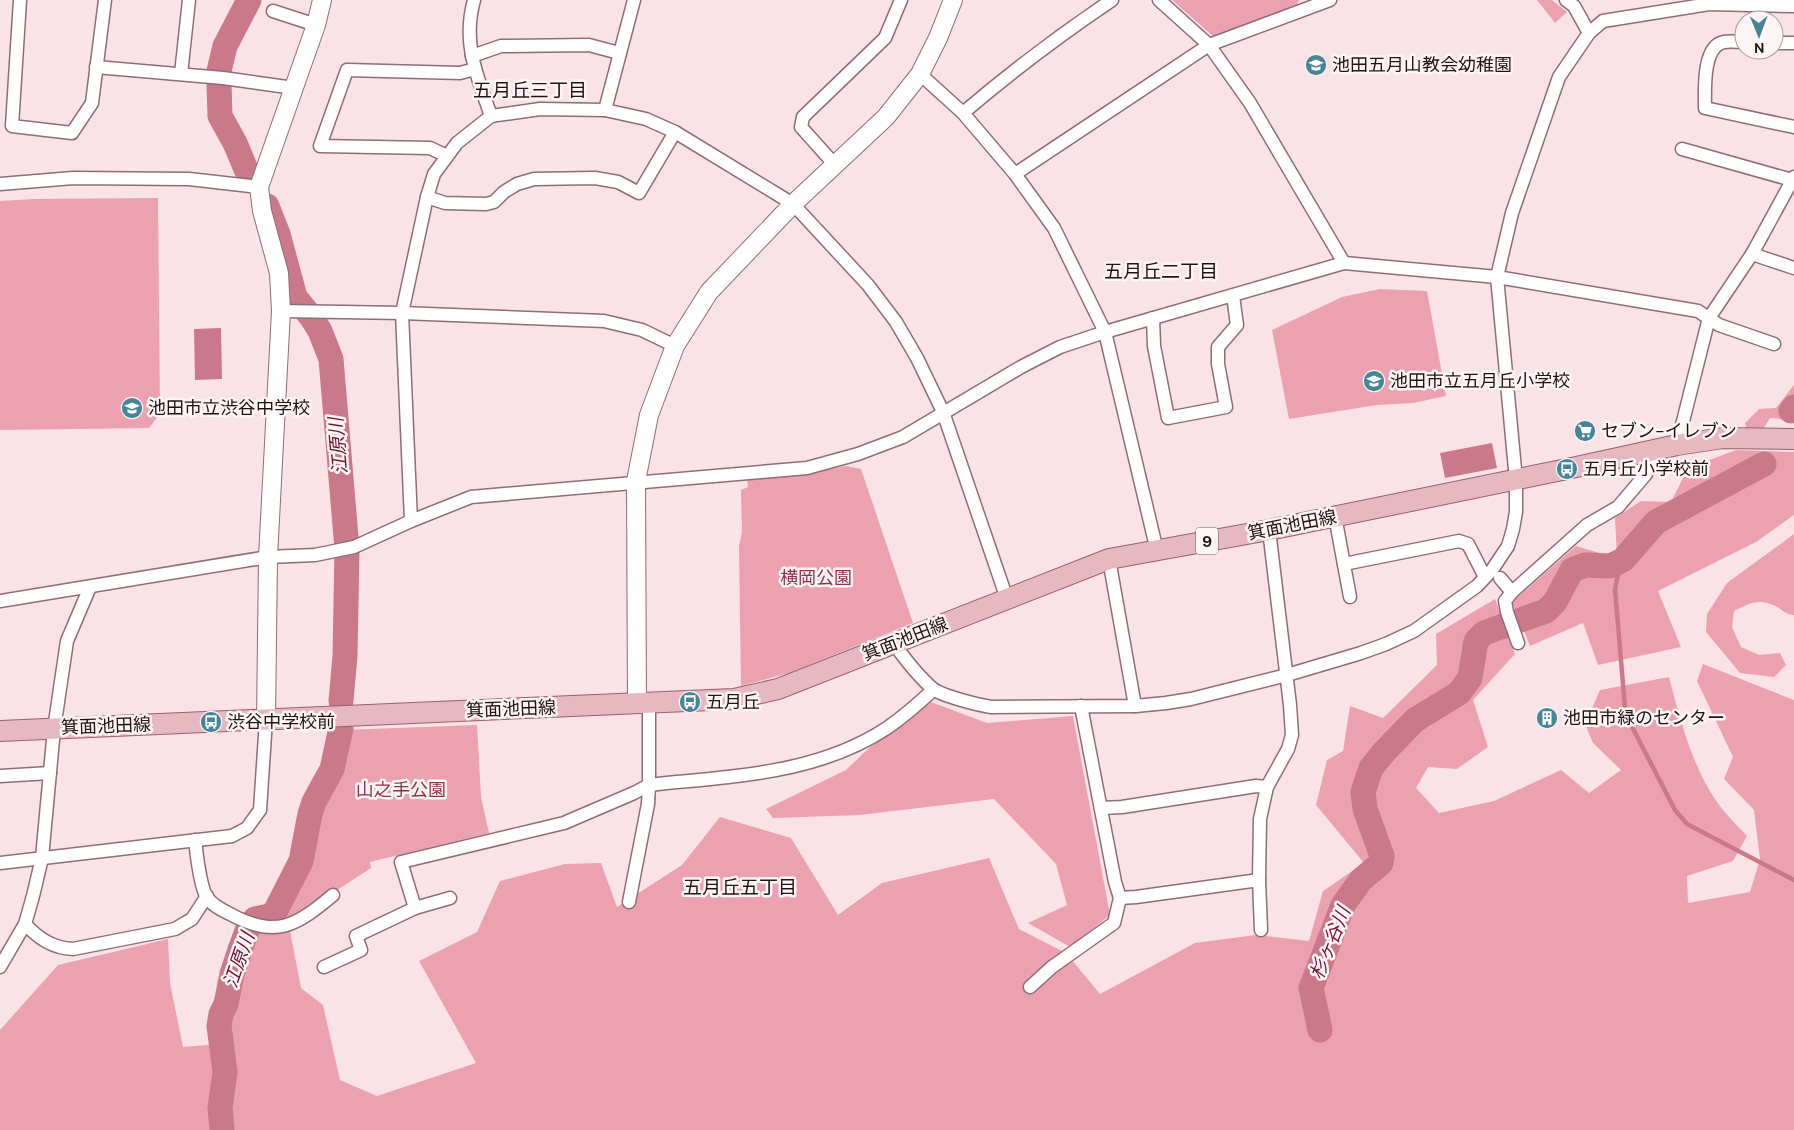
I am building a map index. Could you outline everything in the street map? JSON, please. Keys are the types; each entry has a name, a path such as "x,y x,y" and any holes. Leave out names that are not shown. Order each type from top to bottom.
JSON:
{"main road":[{"name":"箕面池田線","path":"0,731 734,699 778,688 1109,559 1269,530 1677,445 1723,438 1794,439"}],"street":[{"path":"20,0 12,126 72,133 92,103 105,0"},
{"path":"181,74 189,0"},
{"path":"0,863 232,836 247,828 260,810 266,720 268,557 281,311 279,273 262,211 259,187 316,25 322,0"},
{"path":"474,0 470,16 469,42 475,69 491,116"},
{"path":"605,110 634,0"},
{"path":"835,165 801,127 802,117 884,38 901,0"},
{"path":"629,902 648,804 649,785 643,704 636,481 649,414 675,346 709,292 792,204 886,117 920,74 938,38 953,0"},
{"path":"963,113 1030,58 1112,0"},
{"path":"1159,0 1209,45 1250,104 1344,263"},
{"path":"1015,174 1209,45 1305,5 1330,0"},
{"path":"1566,0 1574,6 1589,33"},
{"path":"894,644 933,690 976,705 991,707 1135,706 1191,699 1287,674 1361,653 1414,631 1477,586 1508,546 1516,512 1516,480 1497,276 1512,213 1559,77 1589,33 1604,20 1709,4 1794,6"},
{"path":"273,11 316,25"},
{"path":"1734,42 1724,42 1714,47 1704,74 1705,108 1794,127"},
{"path":"472,56 501,46 589,44 619,53"},
{"path":"96,67 218,77 294,88"},
{"path":"447,156 430,148 320,146 347,70 460,73 475,69"},
{"path":"920,74 963,113 1015,174 1054,228 1105,332 1157,551"},
{"path":"411,521 402,313 427,197 434,174 457,143 491,116 540,109 605,110 646,119 675,132 792,204 868,285 896,322 917,358 943,412 1007,599"},
{"path":"427,197 445,203 486,204 494,202 504,192 517,184 534,179 595,178 618,182 639,193 675,132"},
{"path":"1677,445 1709,318 1752,254 1793,178 1682,149"},
{"path":"0,184 73,178 189,179 259,187"},
{"path":"1752,254 1794,268"},
{"path":"0,602 268,557 314,555 354,547 471,496 807,468 858,454 903,437 1021,367 1060,347 1105,332 1344,263 1497,276 1698,311 1719,325 1774,344"},
{"path":"1153,318 1154,346 1168,418 1226,407 1218,364 1218,347 1237,325 1233,296"},
{"path":"281,311 402,313 604,321 642,330 675,346"},
{"path":"1518,642 1507,612 1506,601 1512,592 1587,525 1618,507 1646,474 1655,450"},
{"path":"1335,516 1350,597"},
{"path":"1261,930 1259,880 1260,819 1267,787 1288,749 1292,735 1287,674 1269,530"},
{"path":"1344,564 1459,541 1468,544 1485,577"},
{"path":"1109,559 1135,706"},
{"path":"1500,578 1512,592"},
{"path":"0,967 25,924 42,858 54,728 67,640 90,587"},
{"path":"415,908 401,862 564,822 649,785 755,775 792,767 827,756 850,748 886,729 933,690"},
{"path":"1030,987 1052,967 1114,923 1120,898 1115,882 1081,706"},
{"path":"0,776 50,773"},
{"path":"1101,808 1122,807 1256,786 1267,787"},
{"path":"195,840 207,896 219,908 252,924 268,928 287,926 316,910 333,895"},
{"path":"1120,898 1259,880"},
{"path":"25,924 41,939 62,949 80,948 175,929 192,919 207,896"},
{"path":"324,967 361,950 356,936 415,908 450,898"}],"green space":[{"path":"1172,0 1299,0 1296,7 1214,37"},
{"path":"1537,0 1552,0 1567,12 1555,23"},
{"path":"158,198 160,414 149,428 0,430 0,201"},
{"path":"1380,289 1427,291 1446,396 1413,403 1377,405 1289,419 1272,330 1342,297"},
{"path":"1794,385 1794,420 1770,418 1762,431 1747,432 1745,423 1759,409 1776,408"},
{"path":"1736,450 1794,452 1794,515 1756,542 1658,591 1681,647 1598,665 1583,623 1530,646 1512,602 1576,546 1617,558 1615,518 1641,501 1671,502 1688,468"},
{"name":"横岡公園","path":"846,466 861,469 913,623 789,673 741,686 739,546 742,532 741,490 748,487 747,478 797,476"},
{"path":"1794,534 1794,615 1788,614 1768,603 1758,602 1734,611 1732,627 1741,647 1759,655 1780,653 1786,665 1774,677 1740,673 1706,632 1707,614 1727,583"},
{"path":"1495,599 1515,654 1473,700 1488,747 1457,769 1428,767 1416,788 1439,813 1494,801 1561,770 1589,793 1621,770 1593,743 1585,724 1600,690 1669,677 1689,746 1704,780 1723,810 1747,836 1733,861 1687,876 1688,903 1750,892 1760,859 1754,810 1724,779 1733,757 1697,681 1703,664 1794,700 1794,1130 0,1130 0,1030 58,965 168,939 170,983 183,1047 218,1044 251,920 290,931 301,988 323,1005 340,1080 377,1096 476,1063 419,961 477,932 500,881 565,864 601,863 617,907 682,865 720,817 791,838 838,915 882,883 989,858 1019,929 1066,953 1100,994 1195,943 1256,935 1309,941 1323,891 1364,863 1316,805 1327,760 1343,751 1350,706 1383,718 1437,665 1436,634"},
{"path":"931,702 987,723 1073,716 1110,915 1070,947 1028,923 1067,905 1056,864 994,799 860,815 773,818 766,809 846,770 869,748"},
{"name":"山之手公園","path":"477,725 481,797 489,833 370,862 371,868 294,918 282,921 261,921 274,916 281,908 304,862 311,812 335,767 342,730"}],"shaded area":[{"path":"221,328 222,379 195,380 194,329"},
{"path":"1492,443 1497,468 1445,478 1440,453"}],"waterway":[{"name":"江原川","path":"248,174 235,143 220,116 219,71 225,46 249,0"},
{"name":"江原川","path":"267,206 278,234 295,297 320,331 331,359 347,549 345,656 341,701"},
{"name":"杉ヶ谷川","path":"1791,411 1794,407"},
{"name":"杉ヶ谷川","path":"1320,1030 1311,988 1343,905 1361,880 1381,863 1382,856 1365,809 1363,792 1371,768 1415,720 1459,693 1470,678 1476,641 1484,633 1546,611 1555,602 1572,570 1585,565 1610,566 1623,560 1656,522 1764,464"},
{"path":"1623,560 1615,589 1625,708 1630,723 1675,810 1687,824 1794,880"},
{"name":"江原川","path":"222,1130 220,1108 225,1072 219,1026 232,974 248,928 255,919 269,916 275,912 301,861 310,814 314,802 332,769 341,728"}],"place":[{"name":"池田五月山教会幼稚園","path":"1316,65"},
{"name":"池田市立五月丘小学校","path":"1374,381"},
{"name":"池田市立渋谷中学校","path":"132,408"},
{"name":"セブン-イレブン","path":"1585,431"},
{"name":"五月丘小学校前","path":"1567,469"},
{"name":"五月丘","path":"690,702"},
{"name":"池田市緑のセンター","path":"1547,718"},
{"name":"渋谷中学校前","path":"211,722"}],"district":[{"name":"五月丘三丁目","path":"530,90"},
{"name":"五月丘二丁目","path":"1161,271"},
{"name":"五月丘五丁目","path":"740,887"}]}
